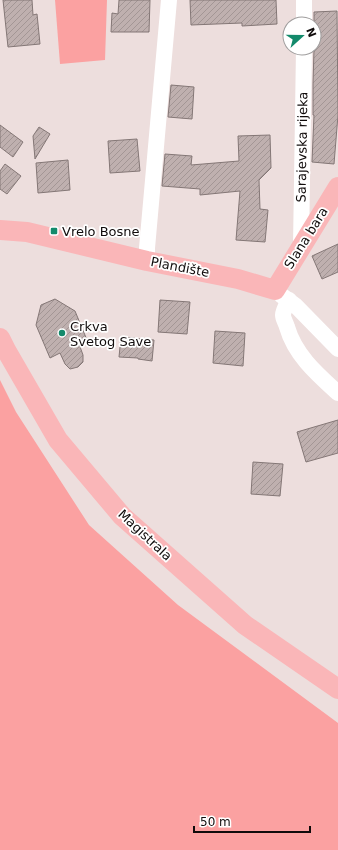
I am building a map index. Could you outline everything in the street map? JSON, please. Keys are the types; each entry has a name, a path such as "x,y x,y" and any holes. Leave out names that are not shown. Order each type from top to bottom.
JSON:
{"main road":[{"name":"Slana bara","path":"282,295 301,246 338,187"},
{"name":"Plandište","path":"0,230 27,232 147,261 238,279 282,295"},
{"name":"Magistrala","path":"0,338 58,440 122,516 245,625 338,689"}],"street":[{"path":"147,261 169,0"},
{"path":"304,0 304,16"},
{"name":"Sarajevska rijeka","path":"301,246 304,56"},
{"path":"282,295 283,314 288,332 299,353 316,373 338,393"},
{"name":"Plandište","path":"282,295 296,306 338,349"}],"shaded area":[{"path":"55,0 107,0 105,60 60,64"},
{"path":"0,380 16,412 89,525 178,605 338,723 338,850 0,850"}],"building":[{"path":"3,0 32,0 33,15 37,14 40,44 8,47"},
{"path":"119,0 150,0 149,32 111,32 112,13 118,14"},
{"path":"190,0 276,0 277,24 242,26 242,23 191,25"},
{"path":"337,11 338,115 334,164 312,162 314,115 314,56 322,56 322,16 314,16 314,12"},
{"path":"171,85 194,87 192,119 168,117"},
{"path":"0,125 23,142 13,157 0,147"},
{"path":"39,127 50,134 35,159 33,136"},
{"path":"270,135 271,168 259,180 260,209 268,210 265,242 236,240 240,191 200,195 200,189 162,186 165,154 192,156 191,165 239,161 238,136"},
{"path":"137,139 140,171 110,173 108,141"},
{"path":"68,160 70,190 38,193 36,163"},
{"path":"5,164 21,176 7,194 0,189 0,171"},
{"path":"338,244 338,272 322,279 312,256"},
{"name":"Crkva Svetog Save","path":"55,299 75,311 87,340 79,344 83,355 83,362 78,367 70,369 65,364 60,353 50,358 36,325 41,305"},
{"path":"160,300 190,302 187,334 158,332"},
{"path":"215,331 245,333 243,366 213,363"},
{"path":"121,337 154,340 152,361 138,358 119,357"},
{"path":"338,420 338,453 306,462 297,432"},
{"path":"253,462 283,464 280,496 251,494"}],"place":[{"name":"Vrelo Bosne","path":"54,231"},
{"name":"Crkva Svetog Save","path":"62,333"}]}
